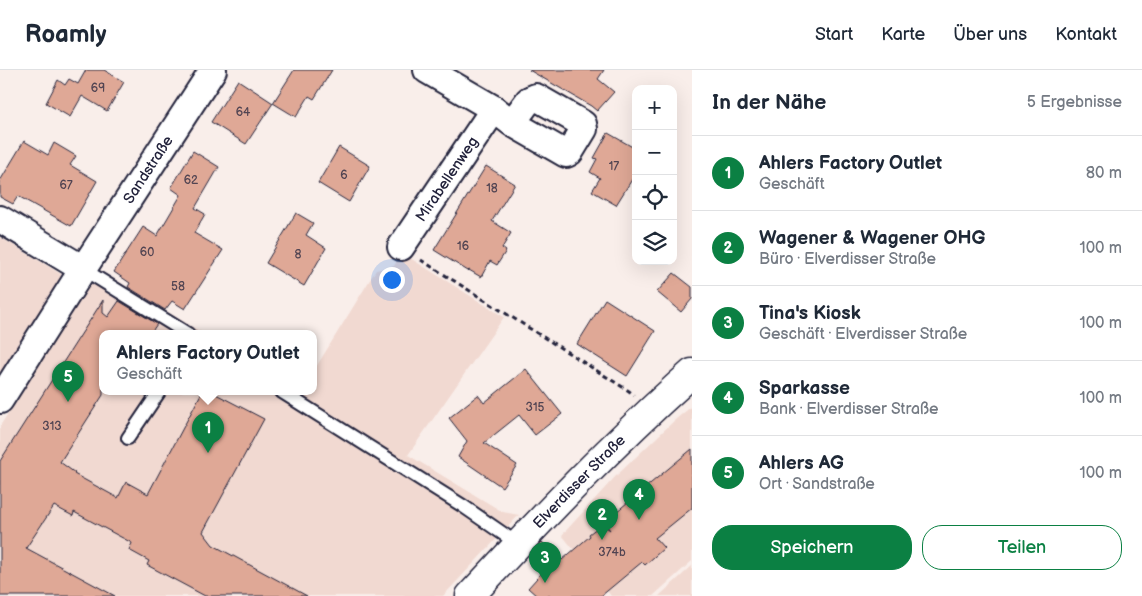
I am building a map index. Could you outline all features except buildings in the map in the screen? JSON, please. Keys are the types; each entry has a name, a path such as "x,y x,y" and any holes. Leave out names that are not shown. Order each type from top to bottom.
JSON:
{"main road":[{"name":"Elverdisser Straße","path":"470,596 564,496 650,410 692,374"}],"street":[{"name":"Sandstraße","path":"0,400 213,70"},
{"name":"Mirabellenweg","path":"401,247 503,116 427,70"},
{"path":"0,219 83,269"}],"lane":[{"path":"83,269 182,330"},
{"path":"128,438 157,395"},
{"path":"287,395 463,506 518,544"}],"path":[{"path":"401,247 629,390 650,410"}],"shaded area":[{"path":"0,237 64,276 0,377"},
{"path":"402,253 504,317 408,455 503,512 519,515 443,596 0,596 0,426 99,270 197,330 99,330 99,395 317,395 317,366 376,270 394,266"},
{"path":"692,406 692,561 653,596 611,596 562,535 615,477"},
{"path":"692,566 692,596 659,596"}],"place":[{"name":"Ahlers AG","path":"68,402"},
{"name":"Ahlers Factory Outlet","path":"208,453"},
{"name":"Sparkasse","path":"639,520"},
{"name":"Wagener & Wagener OHG","path":"602,540"},
{"name":"Tina's Kiosk","path":"545,583"}]}
